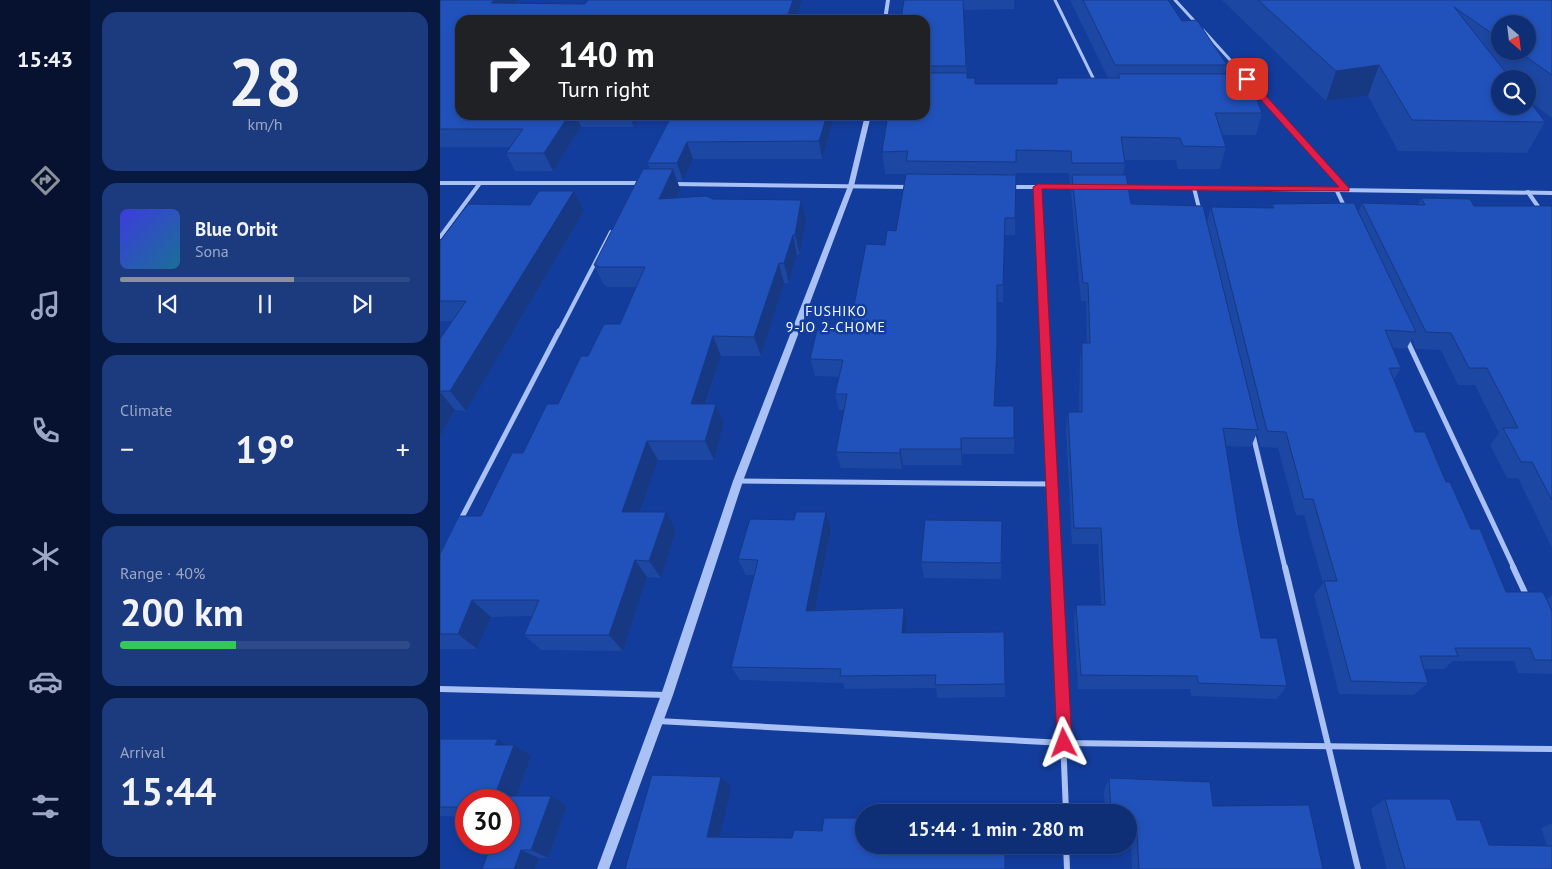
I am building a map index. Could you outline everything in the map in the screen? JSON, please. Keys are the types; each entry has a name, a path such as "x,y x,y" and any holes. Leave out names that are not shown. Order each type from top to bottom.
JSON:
{"street":[{"path":"886,15 888,0"},
{"path":"1055,0 1099,92"},
{"path":"1175,0 1346,189"},
{"path":"1249,92 1259,92"},
{"path":"603,869 667,695 738,481 851,186 867,120"},
{"path":"440,183 646,183"},
{"path":"440,238 480,183"},
{"path":"632,192 637,183"},
{"path":"666,184 910,186"},
{"path":"1008,187 1087,187"},
{"path":"1038,187 1066,804"},
{"path":"1116,187 1552,193"},
{"path":"1194,188 1201,217"},
{"path":"1336,189 1349,216"},
{"path":"1528,192 1542,212"},
{"path":"458,524 614,227"},
{"path":"1404,334 1531,604"},
{"path":"1251,428 1326,746 1358,869"},
{"path":"738,481 1052,484"},
{"path":"440,689 667,695"},
{"path":"657,721 1064,743 1552,749"},
{"path":"1066,854 1067,869"}],"building":[{"path":"440,0 495,0 491,3 585,4 588,0 793,0 788,15 455,15 455,120 566,120 544,153 506,153 523,129 440,129"},
{"path":"904,0 963,0 966,66 930,66 930,15 902,15"},
{"path":"1083,0 1168,0 1182,21 1197,20 1227,65 1115,65"},
{"path":"1258,0 1552,0 1552,75 1531,60 1536,60 1536,15 1491,15 1491,33 1454,7 1491,54 1491,60 1496,60 1504,70 1491,70 1491,115 1536,115 1536,110 1545,122 1412,120 1379,65 1336,71"},
{"path":"930,73 967,73 967,78 975,78 975,84 1057,84 1057,78 1120,78 1118,74 1231,74 1237,84 1251,85 1262,113 1215,113 1226,147 1183,146 1180,138 1121,137 1125,163 1072,163 1071,151 1016,150 1016,162 906,161 908,151 882,152 887,120 930,120"},
{"path":"669,120 825,120 819,141 687,142 677,163 647,163"},
{"path":"643,169 673,169 659,199 706,196 713,199 801,200 795,235 793,235 784,263 779,263 754,337 713,336 691,404 716,404 705,441 647,441 622,512 666,512 649,561 635,560 609,635 524,635 539,600 472,600 458,634 440,634 440,554 459,516 481,516 512,453 523,453 547,404 558,404 581,356 588,356 604,324 620,324 645,267 597,267 594,265"},
{"path":"906,174 1016,175 1015,218 1005,218 1003,285 997,285 997,347 994,406 1014,406 1014,438 961,438 961,449 900,449 900,453 836,452 847,394 835,394 843,360 810,359 817,330 849,331 866,244 885,245 887,230 896,231"},
{"path":"1072,175 1126,175 1131,204 1203,206 1258,430 1223,428 1239,530 1261,638 1277,638 1287,686 1198,683 1197,676 1081,675 1076,605 1105,605 1101,528 1074,528 1068,412 1082,412 1082,343 1090,343 1088,283 1083,283"},
{"path":"539,191 574,191 450,391 440,391 440,339 466,301 440,301 440,241 468,204 530,205"},
{"path":"1421,198 1470,199 1474,206 1552,206 1552,500 1532,462 1521,462 1503,428 1518,428 1487,368 1469,368 1451,333 1426,332 1362,203 1425,205"},
{"path":"1354,203 1416,332 1385,330 1401,368 1389,368 1415,432 1425,432 1446,482 1450,482 1471,529 1480,529 1506,592 1543,592 1552,611 1552,660 1535,660 1530,648 1455,648 1458,656 1420,656 1428,683 1351,681 1324,581 1337,581 1313,499 1304,499 1286,432 1267,431 1211,207 1274,208 1272,204"},
{"path":"796,512 826,512 806,611 904,608 902,633 1004,632 1005,684 935,685 936,675 840,676 841,669 731,667 758,560 738,559 750,519 794,520"},
{"path":"925,520 1002,521 1001,563 921,562"},
{"path":"440,739 498,739 495,745 514,745 497,789 455,789 455,807 440,807"},
{"path":"652,775 721,777 707,837 792,838 794,830 822,831 824,818 855,818 855,854 1005,854 1005,869 625,869"},
{"path":"1109,778 1210,782 1213,806 1309,805 1323,869 1139,869 1137,804 1111,804"},
{"path":"520,796 551,796 531,850 521,850 520,853"},
{"path":"1385,799 1450,799 1457,820 1480,820 1489,845 1552,846 1552,869 1405,869"},
{"path":"488,854 520,854 514,869 482,869"}],"district":[{"name":"FUSHIKO 9-JO 2-CHOME","path":"836,320"}],"route":[{"path":"1064,743 1038,187 1346,189 1247,79"}]}
